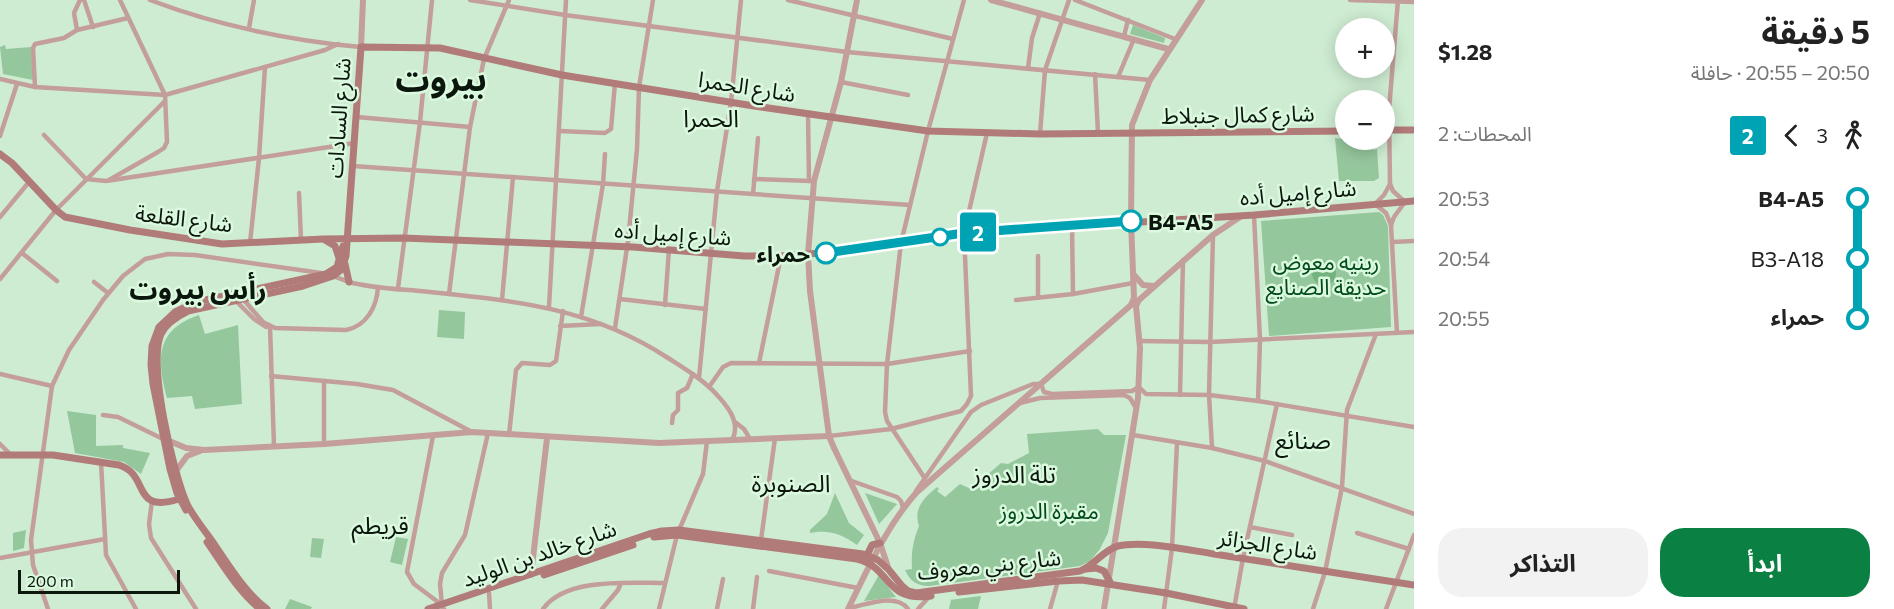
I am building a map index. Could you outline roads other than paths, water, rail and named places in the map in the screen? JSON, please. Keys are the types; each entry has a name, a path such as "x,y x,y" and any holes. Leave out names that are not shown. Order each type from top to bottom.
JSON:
{"main road":[{"name":"شارع الحمرا","path":"361,47 427,48 452,51 562,75 928,131 1040,134 1131,133"},
{"name":"شارع السادات","path":"346,238 361,47"},
{"path":"1395,130 1414,130"},
{"name":"شارع كمال جنبلاط","path":"1131,133 1335,131"},
{"path":"0,154 12,163 56,210"},
{"name":"شارع إميل أده","path":"346,238 627,246 744,256 781,256 848,251 964,233 1250,215 1414,201"},
{"name":"شارع القلعة","path":"56,210 65,217 81,221 222,244 346,238"},
{"path":"346,238 346,274 349,282"},
{"path":"260,609 251,602 237,584 182,498 153,384 151,356 155,335 175,312 196,302 330,275 339,262 346,238"},
{"path":"322,239 335,246 339,262"},
{"path":"167,441 157,376 158,347 161,335 175,318 188,311 303,286 341,270 346,256"},
{"path":"0,455 42,455 119,465 129,470 146,497 152,501 167,503 182,498"},
{"path":"182,498 255,598 267,609"},
{"name":"شارع خالد بن الوليد","path":"442,608 662,531 678,532"},
{"path":"678,532 761,540 868,562"},
{"path":"678,532 868,562"},
{"name":"شارع خالد بن الوليد","path":"428,609 442,608 592,560 651,538 678,532"},
{"path":"868,562 872,545 880,543"},
{"name":"شارع الجزائر","path":"1116,547 1132,545 1172,548 1414,585"},
{"name":"شارع بني معروف","path":"868,562 894,590 913,597 930,596 1084,569 1116,547"},
{"name":"شارع بني معروف","path":"868,562 890,570 902,586 912,592 1058,580 1110,582"},
{"path":"1084,569 1101,570 1106,573 1110,582 1244,609"}],"street":[{"path":"82,0 93,27"},
{"path":"77,30 74,13 82,0"},
{"path":"106,181 164,148 167,142 165,98 120,0"},
{"path":"150,0 189,15 249,28 361,47"},
{"path":"249,28 254,0"},
{"name":"شارع السادات","path":"361,47 363,0"},
{"path":"398,288 420,123 432,0"},
{"path":"470,0 507,3 565,15 847,52 1150,80"},
{"path":"549,307 566,0"},
{"path":"615,328 627,246 639,87 653,0"},
{"path":"699,378 717,191 731,102 741,0"},
{"path":"788,0 953,39"},
{"path":"812,181 841,82 857,0"},
{"path":"924,477 891,429 885,412 887,364 901,243 946,61 964,0"},
{"path":"992,0 1124,36 1165,50"},
{"path":"1040,134 1045,70 1069,0"},
{"path":"1075,0 1175,39"},
{"path":"1104,609 1116,547 1139,387 1139,341 1137,322 1132,309 1134,298 1131,133 1150,80 1165,50 1202,0"},
{"path":"1350,0 1414,2"},
{"path":"1395,36 1398,1"},
{"path":"449,294 470,127 484,59 507,3"},
{"path":"1028,68 1032,38 1040,13"},
{"path":"35,87 33,48 35,44 64,38 77,30 128,18"},
{"path":"1124,36 1128,20"},
{"path":"1118,77 1134,39"},
{"path":"0,79 35,87 165,98 325,50 338,44"},
{"path":"250,243 265,67"},
{"path":"1095,74 1098,133"},
{"path":"841,82 908,95"},
{"path":"560,131 605,133 610,130 613,123 615,83"},
{"path":"0,136 17,84"},
{"path":"0,278 56,210 165,98"},
{"path":"808,114 812,181 808,254 810,291 830,436 880,543 890,570"},
{"path":"357,117 470,127"},
{"path":"961,411 971,396 964,233 987,133"},
{"path":"44,135 86,178 106,181 355,143"},
{"path":"753,194 758,138"},
{"path":"1387,150 1390,184 1398,197 1405,202 1391,225"},
{"path":"581,317 603,183 604,154"},
{"path":"353,166 910,205"},
{"path":"502,300 513,177"},
{"path":"754,179 812,181"},
{"path":"0,215 28,181"},
{"path":"1390,184 1375,204 1386,213 1391,225 1396,333"},
{"path":"299,194 301,240"},
{"path":"880,543 911,499 1120,316 1132,309 1154,286 1213,235 1236,218 1250,215 1260,340 1258,400"},
{"path":"1072,225 1073,294"},
{"path":"1212,448 1209,395 1213,235"},
{"path":"1392,242 1414,241"},
{"path":"665,304 669,249"},
{"path":"22,253 57,281"},
{"path":"48,609 31,552 32,529 52,386 69,350 108,293 133,267 145,259 160,255 195,255 330,275 349,282 378,287 502,300 562,311 615,328 640,340 699,378 727,407 735,422 744,429 750,439"},
{"path":"759,363 781,256"},
{"path":"1038,256 1038,297"},
{"path":"1180,395 1184,260"},
{"path":"1133,272 1138,282 1154,286"},
{"path":"94,282 108,293"},
{"path":"1017,300 1073,294 1133,282"},
{"path":"234,300 260,324 270,328 294,332 318,329 346,330 359,325 372,310 378,287"},
{"path":"243,299 270,328 274,446"},
{"path":"620,299 706,309"},
{"path":"508,435 516,370 522,363 550,365 554,363 557,359 562,311"},
{"path":"1120,316 1129,316 1137,322"},
{"path":"560,326 603,324"},
{"path":"1139,341 1210,342 1414,332"},
{"path":"1313,609 1325,572 1342,487 1346,415 1376,334"},
{"path":"709,387 726,365 737,362 887,364 970,351"},
{"path":"0,374 52,386"},
{"path":"672,423 673,415 678,410 678,393 687,388 693,374"},
{"path":"271,376 372,385 393,390 472,432"},
{"path":"324,381 324,444"},
{"path":"1041,384 1044,392 1052,394 1132,390 1139,387"},
{"path":"911,499 924,477 968,417 981,405 1031,385 1041,384"},
{"path":"1139,387 1146,394 1209,395 1258,400 1414,427"},
{"path":"1020,403 1040,398 1124,395 1130,398 1137,411"},
{"path":"971,396 981,405"},
{"path":"1234,608 1277,404"},
{"path":"103,415 118,417 186,448 204,450 324,444 472,432 659,443 830,436 891,429 961,411 966,412 968,417"},
{"path":"732,440 735,422"},
{"path":"442,608 440,584 442,573 465,535 488,433"},
{"path":"1133,435 1212,448 1265,461 1414,514"},
{"path":"433,436 407,572 414,584 442,608"},
{"path":"531,575 547,438"},
{"path":"761,540 775,438"},
{"path":"659,609 678,532 703,474 707,441"},
{"path":"1164,609 1172,548 1177,443"},
{"path":"0,444 11,455"},
{"path":"174,472 187,456 204,450"},
{"path":"101,462 108,560 134,608"},
{"path":"849,480 897,497 902,501 903,508"},
{"path":"152,501 149,519 151,538 196,609"},
{"path":"1250,527 1292,536"},
{"path":"1357,533 1409,549"},
{"path":"1386,609 1414,535"},
{"path":"0,558 105,539"},
{"path":"848,608 868,562"},
{"path":"769,571 858,588"},
{"path":"753,609 757,577"},
{"path":"717,609 723,579"},
{"path":"1050,609 1058,580"},
{"path":"602,609 621,583"},
{"path":"543,609 553,598 591,585 665,583"},
{"path":"489,593 490,609"},
{"path":"918,609 921,603 930,596"},
{"path":"848,608 894,600 902,603 908,609"}],"place":[{"name":"B4-A5","path":"1131,221"},
{"name":"حمراء","path":"826,253"}],"district":[{"name":"بيروت","path":"441,77"},
{"name":"الحمرا","path":"711,117"},
{"name":"رأس بيروت","path":"198,288"},
{"name":"صنائع","path":"1303,439"},
{"name":"تلة الدروز","path":"1014,473"},
{"name":"الصنوبرة","path":"791,482"},
{"name":"قريطم","path":"380,524"}],"park label":[{"name":"رينيه معوض حديقة الصنايع","path":"1326,274"},
{"name":"مقبرة الدروز","path":"1049,510"}]}
